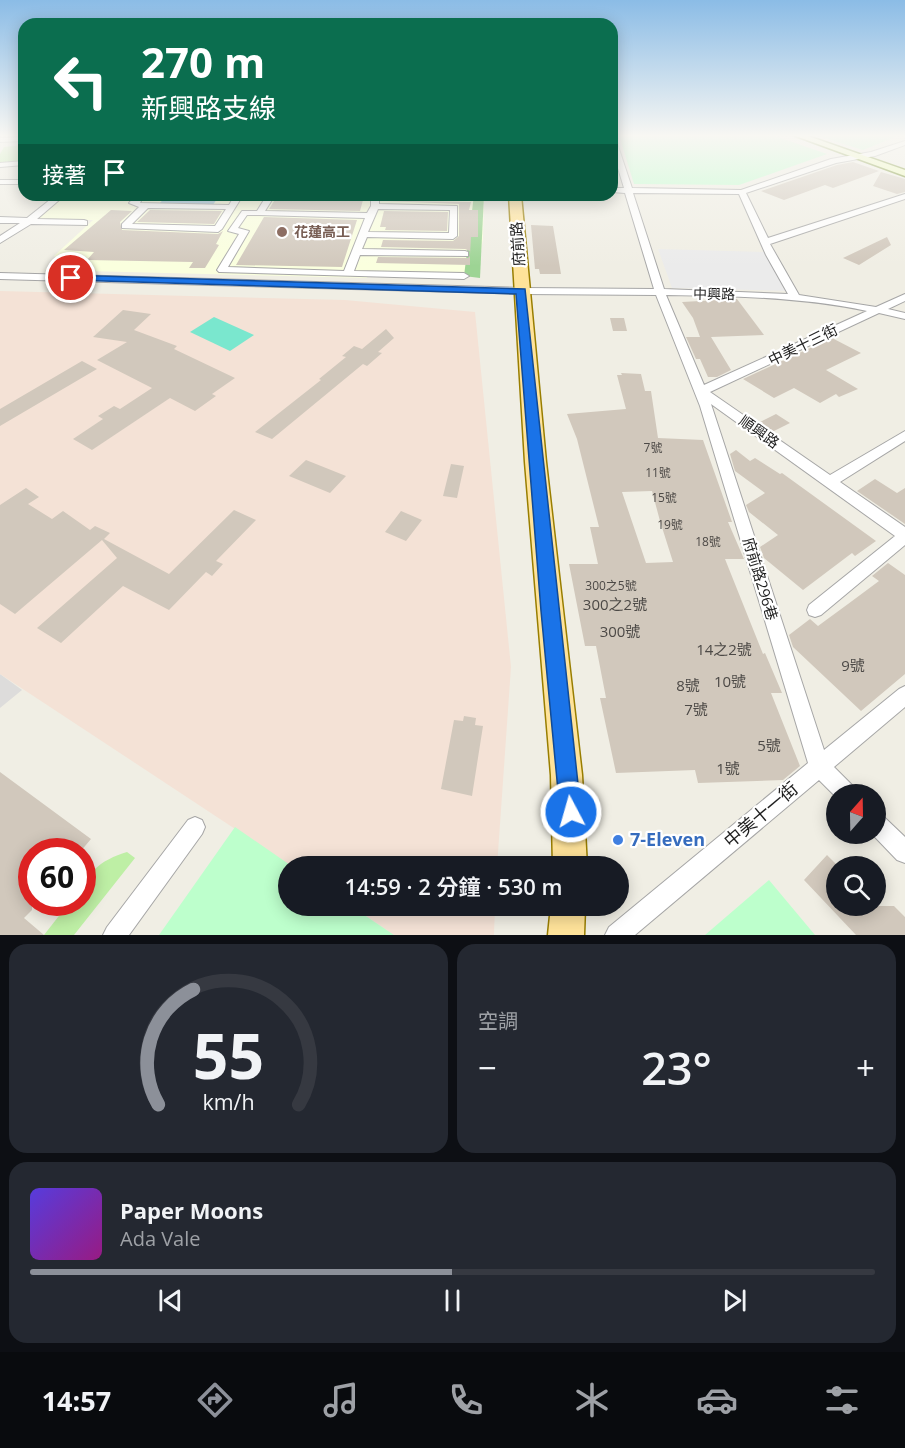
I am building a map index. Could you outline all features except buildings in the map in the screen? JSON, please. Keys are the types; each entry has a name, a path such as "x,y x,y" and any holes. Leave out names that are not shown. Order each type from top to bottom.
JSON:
{"main road":[{"name":"府前路","path":"515,201 545,562 571,812 570,856"},
{"path":"566,935 567,916"}],"street":[{"name":"順興路","path":"624,179 660,293 677,339 701,391 905,535"},
{"path":"618,190 742,192 784,179"},
{"path":"0,182 18,182"},
{"path":"742,192 795,297"},
{"path":"766,242 905,196"},
{"path":"0,240 54,201"},
{"path":"135,201 133,203 146,206 231,207"},
{"path":"146,206 125,226 218,229 235,201"},
{"path":"259,213 267,201"},
{"path":"348,274 374,201"},
{"path":"363,234 453,236 454,208 393,201"},
{"path":"370,216 245,213 232,231 245,231 222,270 464,276"},
{"path":"0,220 84,223"},
{"path":"356,252 465,254"},
{"path":"0,276 521,291"},
{"path":"0,284 496,296 521,291"},
{"name":"中興路","path":"521,291 795,297 878,309 905,316"},
{"name":"中美十三街","path":"701,391 773,360 905,297"},
{"name":"府前路296巷","path":"701,391 819,766"},
{"path":"829,482 905,435"},
{"path":"815,610 905,535"},
{"name":"中美十一街","path":"617,935 905,694"},
{"path":"819,766 837,784"},
{"path":"115,935 195,827"},
{"path":"886,833 905,852"}],"shaded area":[{"name":"花蓮高工","path":"58,201 484,201 483,239 477,276 369,273 367,278 45,270 58,259 54,256 93,220 35,219"},
{"path":"658,249 766,252 789,291 672,288"},
{"path":"0,291 345,300 475,312 511,667 498,856 278,857 0,674"},
{"path":"0,674 22,690 0,708"},
{"path":"366,916 495,916 494,935 394,935"}],"green space":[{"path":"632,179 757,179 739,185 634,184"},
{"path":"473,201 484,201 480,278 464,276"},
{"path":"214,317 254,335 230,351 190,332"},
{"path":"235,827 278,857 278,916 366,916 394,935 159,935"},
{"path":"127,852 135,858 96,907 96,868 109,859"},
{"path":"769,880 815,935 705,935"},
{"path":"59,916 89,916 74,935 44,935"}],"water":[{"path":"162,201 216,201 212,206 160,203"}],"place":[{"name":"花蓮高工","path":"282,232"},
{"name":"7-Eleven","path":"618,840"}],"route":[{"path":"71,278 496,288 521,291 555,672 571,812"}]}
